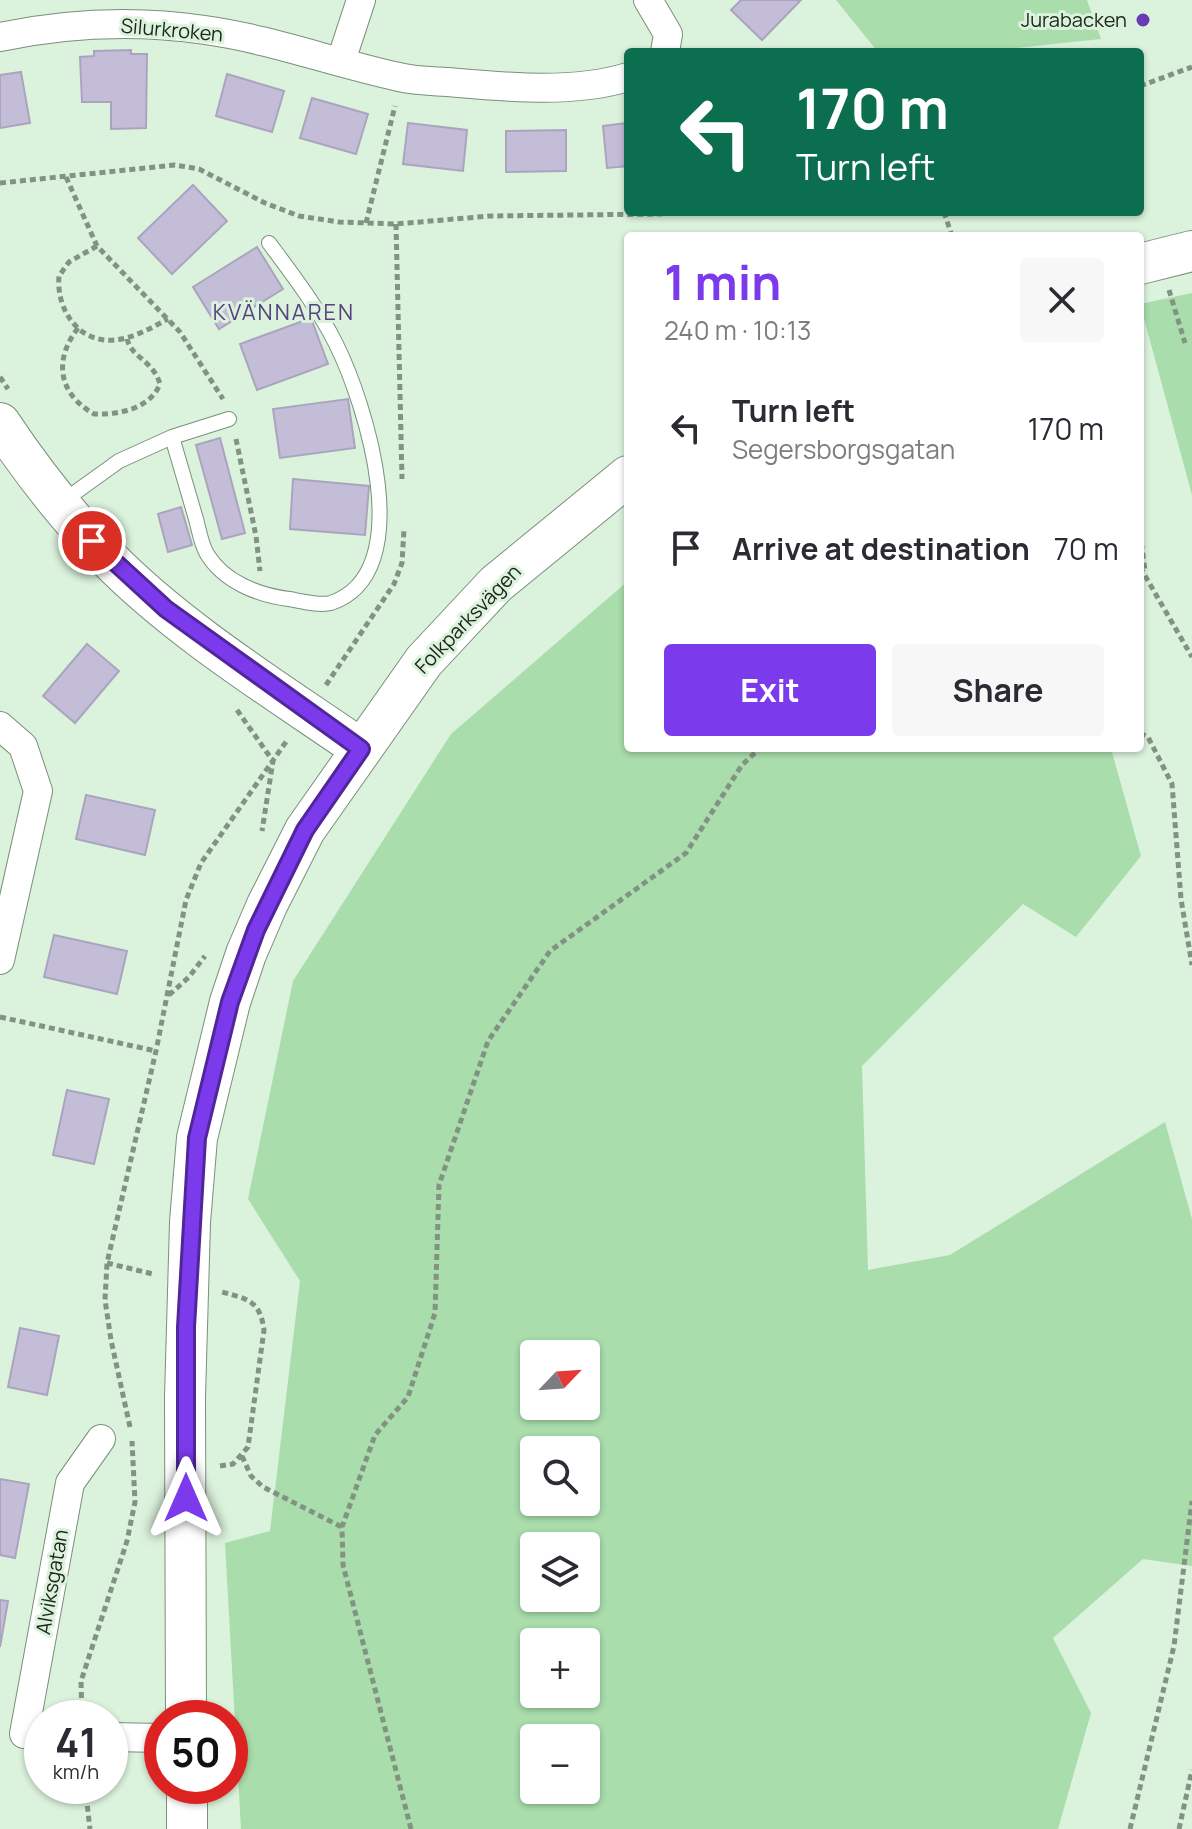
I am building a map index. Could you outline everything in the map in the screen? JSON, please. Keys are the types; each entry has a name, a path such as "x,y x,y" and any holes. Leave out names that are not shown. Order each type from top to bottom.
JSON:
{"main road":[{"path":"1154,276 1192,251"},
{"path":"5,442 109,559 166,609 361,749"},
{"name":"Folkparksvägen","path":"186,1700 186,1327 197,1138 230,1002 256,930 305,830 424,661 496,584 624,479"},
{"path":"187,1804 187,1829"}],"street":[{"path":"341,61 361,0"},
{"path":"648,0 668,34 666,48"},
{"name":"Silurkroken","path":"0,37 92,25 150,24 208,30 402,78 475,85 545,87 608,83 624,78"},
{"path":"0,726 23,746 38,791 0,960"},
{"name":"Alviksgatan","path":"22,1733 70,1483 101,1439"}],"lane":[{"path":"172,437 206,553 227,576 263,596 327,604 344,597 368,575 377,541 380,498 370,444 336,345 269,243"},
{"path":"59,505 119,461 172,437 229,419"}],"path":[{"path":"1144,85 1192,67"},
{"path":"366,223 402,78"},
{"path":"0,183 175,165 199,169 265,203 299,216 339,222 396,224 490,216 624,214"},
{"path":"66,177 97,246 180,332 221,394 241,454 263,596"},
{"path":"97,246 69,262 59,276 60,302 78,328 101,340 127,338 168,319"},
{"path":"1154,276 1185,343"},
{"path":"78,328 67,342 62,370 66,384 76,399 94,414 126,411 157,392 160,384 154,368 131,350 127,338"},
{"path":"1144,562 1146,576"},
{"path":"1144,573 1192,657"},
{"path":"1144,735 1148,737 1172,784 1181,899 1192,965"},
{"path":"411,1829 343,1565 342,1527 375,1435 408,1397 435,1313 439,1185 488,1041 550,951 686,853 742,765 756,752"},
{"path":"0,1017 156,1051"},
{"path":"107,1263 163,1277"},
{"path":"218,1291 255,1304 262,1315 264,1330 248,1447 233,1464 220,1466"},
{"path":"242,1456 251,1476 263,1487 342,1527"},
{"path":"1130,1829 1174,1646 1192,1501"},
{"path":"1179,1829 1192,1770"},
{"path":"86,1804 90,1829"},
{"path":"83,1829 87,1819"}],"green space":[{"path":"836,0 1087,0 1101,39 1015,48 875,48"},
{"path":"1192,293 1192,495 1144,319 1144,303"},
{"path":"624,584 624,752 1112,752 1141,856 1076,937 1023,904 862,1066 868,1270 950,1255 1165,1122 1192,1219 1192,1566 1143,1559 1053,1638 1091,1713 1058,1829 241,1829 240,1804 248,1804 248,1700 234,1700 225,1543 270,1531 300,1281 248,1199 293,981 451,734"}],"building":[{"path":"741,0 801,0 762,40 731,10"},
{"path":"131,50 131,54 147,54 146,128 111,129 111,102 82,102 80,57 94,56 94,51"},
{"path":"21,72 30,123 0,128 0,75"},
{"path":"227,74 284,91 272,132 216,116"},
{"path":"312,98 368,114 356,154 300,138"},
{"path":"408,123 467,130 463,171 403,164"},
{"path":"624,123 624,166 607,168 603,126"},
{"path":"566,130 566,171 506,172 506,131"},
{"path":"193,185 227,221 172,274 138,238"},
{"path":"257,247 283,289 219,329 193,287"},
{"path":"311,318 328,364 257,390 240,344"},
{"path":"348,399 355,448 280,458 273,409"},
{"path":"220,438 245,533 222,539 196,445"},
{"path":"293,479 369,486 365,535 290,529"},
{"path":"181,507 192,545 168,552 158,514"},
{"path":"87,644 119,671 75,723 43,696"},
{"path":"86,795 155,810 145,855 76,839"},
{"path":"54,935 127,951 117,994 44,977"},
{"path":"67,1090 109,1099 94,1164 53,1155"},
{"path":"20,1328 59,1336 47,1395 8,1387"},
{"path":"0,1479 29,1484 15,1558 0,1555"},
{"path":"0,1600 8,1601 0,1647"}],"place":[{"name":"Jurabacken","path":"1143,20"}],"district":[{"name":"KVÄNNAREN","path":"284,312"}],"route":[{"path":"92,541 166,609 361,749 305,830 256,930 230,1002 197,1138 186,1327 186,1498"}]}
